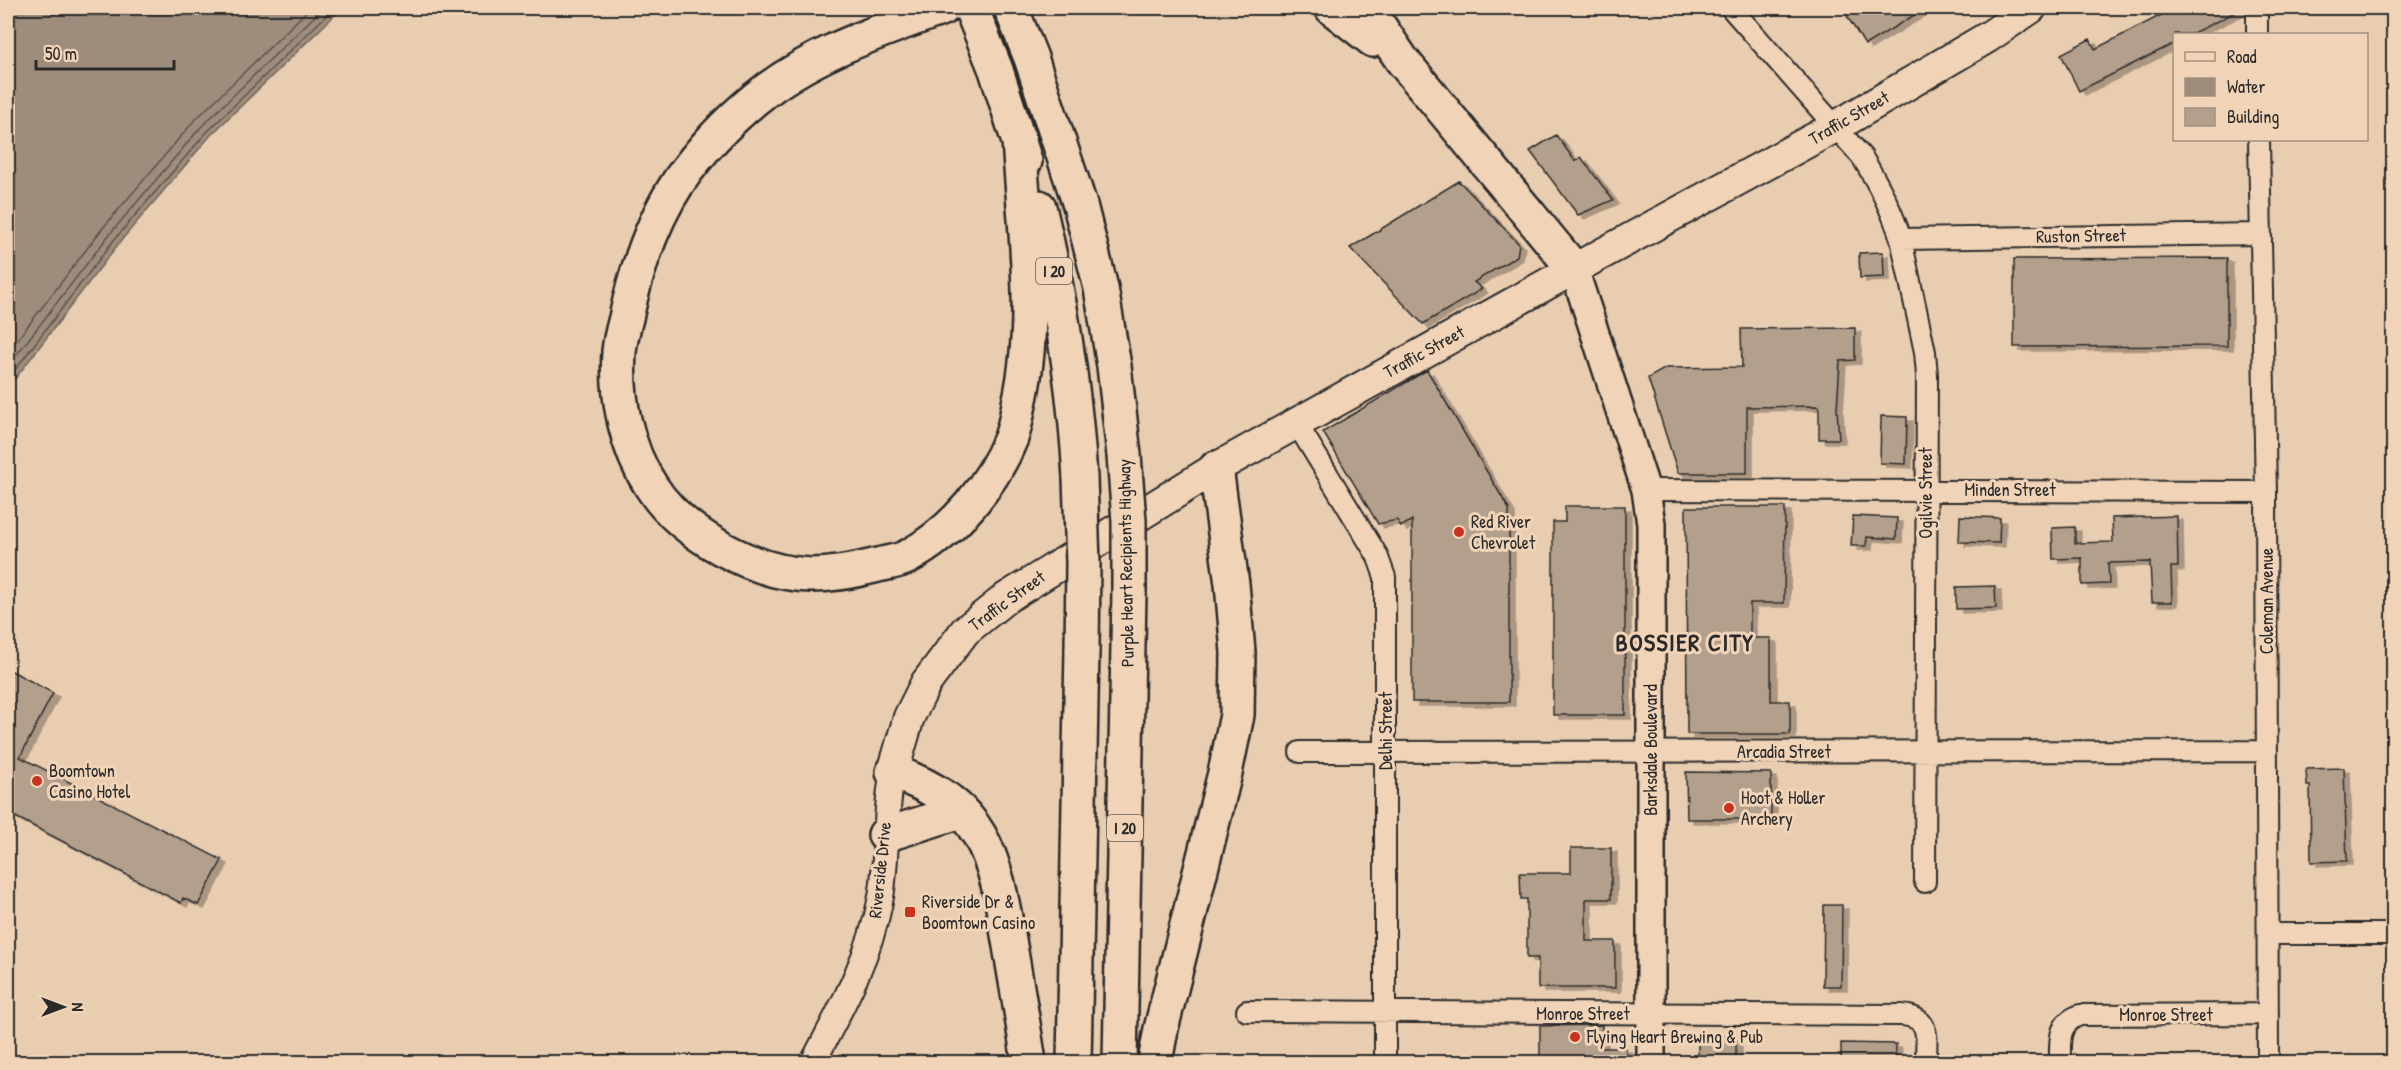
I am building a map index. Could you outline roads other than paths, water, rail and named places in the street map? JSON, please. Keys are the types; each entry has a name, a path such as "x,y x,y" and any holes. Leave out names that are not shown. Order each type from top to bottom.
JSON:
{"highway":[{"path":"943,8 848,43 801,67 756,98 716,135 679,182 651,234 633,286 619,350 619,397 631,444 651,487 681,520 726,551 764,566 809,575 853,571 906,558 948,529 981,493 1011,437 1025,379 1030,291 1018,139"},
{"name":"I 20","path":"971,8 996,70 1039,206 1060,305 1073,391 1080,478 1083,563 1074,1062"},
{"name":"Purple Heart Recipients Highway","path":"1011,8 1031,58 1080,205 1101,288 1114,366 1124,455 1129,521 1129,593 1120,1062"},
{"path":"1332,8 1402,60"},
{"path":"1361,8 1377,24 1402,60 1574,268"},
{"path":"1155,1062 1161,1029 1226,773 1236,715 1238,652 1232,584 1216,468"},
{"path":"893,772 927,785 949,799 962,811 982,839 996,875 1029,1062"},
{"path":"885,835 962,811"}],"main road":[{"name":"Traffic Street","path":"893,772 914,704 939,664 965,631 1006,598 1216,468 1574,268 1835,127 1988,37 2026,9"},
{"name":"Barksdale Boulevard","path":"1574,268 1646,490 1651,524 1651,1062"}],"street":[{"name":"Ogilvie Street","path":"1731,8 1862,158 1875,178 1895,220 1900,239 1925,352 1927,490 1925,882"},
{"path":"2257,8 2257,33"},
{"name":"Coleman Avenue","path":"2259,141 2266,492 2268,1062"},
{"name":"Ruston Street","path":"1900,239 2261,234"},
{"name":"Delhi Street","path":"1297,424 1383,566 1386,616 1384,1062"},
{"name":"Minden Street","path":"1646,490 2266,492"},
{"name":"Arcadia Street","path":"1300,752 2267,751"},
{"name":"Riverside Drive","path":"813,1062 856,978 870,942 881,894 887,804 893,772"},
{"path":"2268,934 2394,933"},
{"name":"Monroe Street","path":"1247,1011 1900,1015 1919,1020 1925,1029 1926,1062"},
{"name":"Monroe Street","path":"2060,1062 2060,1037 2066,1022 2080,1015 2268,1014"}],"water":[{"path":"8,8 342,8 211,135 119,243 8,388"}],"place":[{"name":"Red River Chevrolet","path":"1459,532"},
{"name":"Boomtown Casino Hotel","path":"37,781"},
{"name":"Hoot & Holler Archery","path":"1729,808"},
{"name":"Riverside Dr & Boomtown Casino","path":"910,912"},
{"name":"Flying Heart Brewing & Pub","path":"1575,1037"}],"district":[{"name":"BOSSIER CITY","path":"1685,643"}]}
